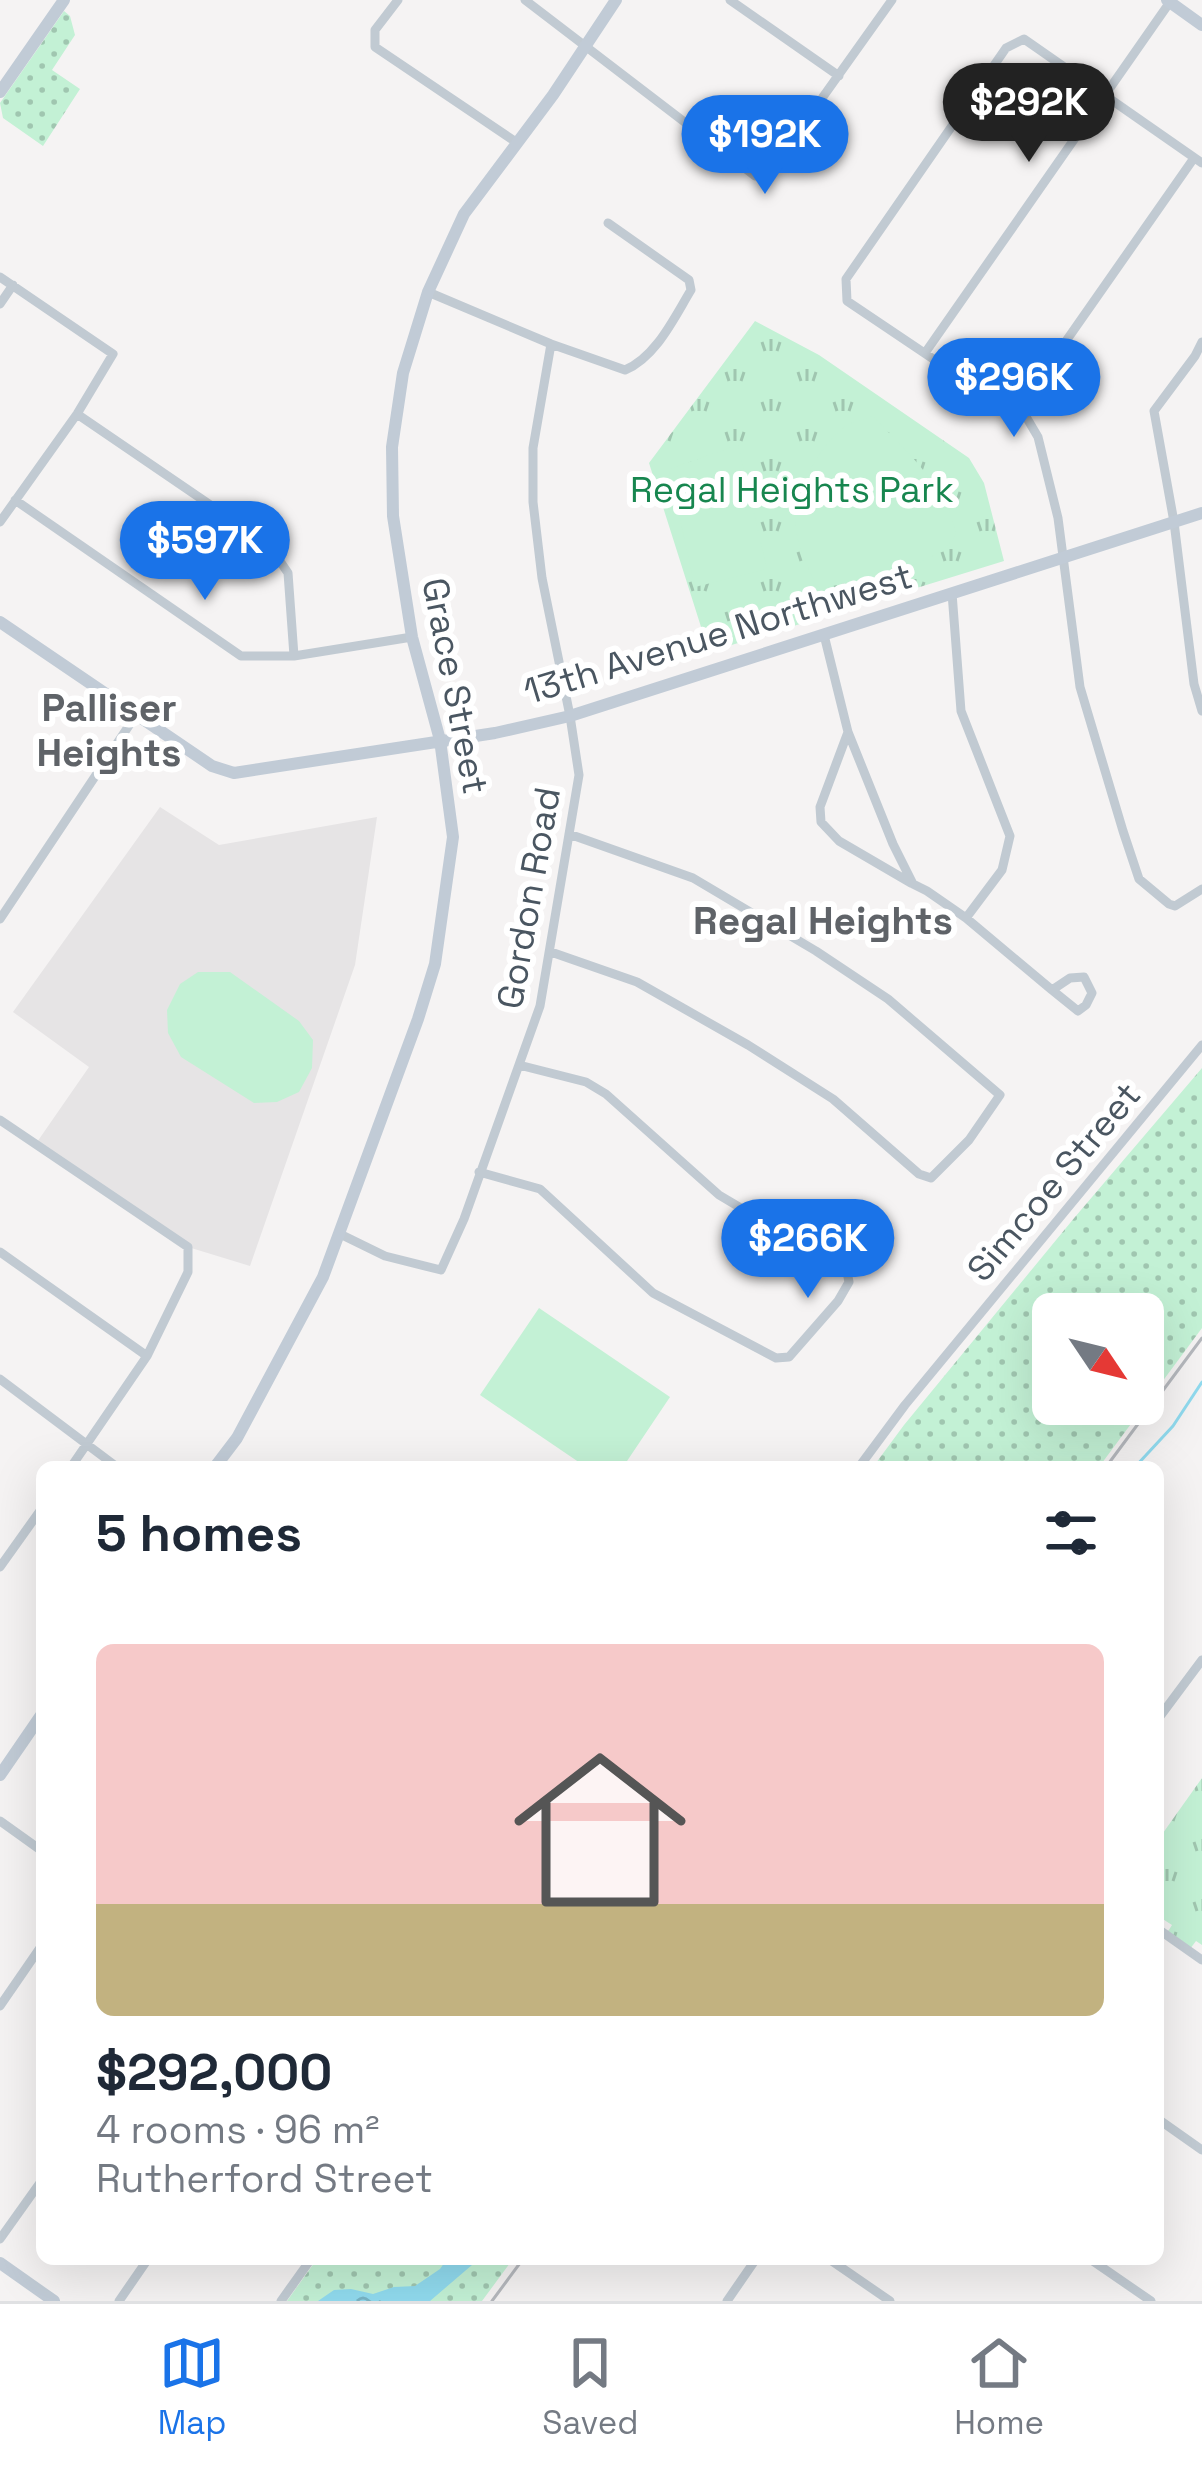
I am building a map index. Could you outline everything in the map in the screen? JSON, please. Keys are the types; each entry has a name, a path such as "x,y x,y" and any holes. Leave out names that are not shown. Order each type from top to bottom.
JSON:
{"street":[{"path":"0,92 64,0"},
{"path":"398,0 375,30 375,46 516,142"},
{"path":"525,0 755,176 768,174 892,0"},
{"name":"Grace Street","path":"219,1461 237,1438 323,1277 435,964 453,837 440,740 412,637 393,516 392,447 403,373 428,292 464,214 553,95 616,0"},
{"path":"730,0 838,76"},
{"path":"925,353 1168,1 1202,25"},
{"path":"1015,414 1198,160 1024,39 1006,48 846,279 847,301 1015,414 1024,415 1038,437 1058,518 1081,687 1139,879 1175,906 1202,889"},
{"path":"428,292 625,370 638,364 668,329 691,290 688,280 608,223"},
{"path":"0,277 113,354 77,414 0,522"},
{"path":"0,304 13,285"},
{"path":"1202,342 1154,411 1202,712"},
{"name":"Gordon Road","path":"340,1234 386,1256 441,1270 464,1219 540,1006 579,775 532,502 533,448 551,344"},
{"path":"77,414 269,544 288,573 294,656"},
{"path":"15,500 241,656 294,656 412,637"},
{"name":"13th Avenue Northwest","path":"0,622 212,766 235,773 495,733 570,716 1202,513"},
{"path":"952,593 961,712 1010,836 1002,870 966,919"},
{"path":"824,635 848,732 892,844 914,884"},
{"path":"0,919 136,715"},
{"path":"848,732 820,807 821,822 839,841 966,919 1052,990"},
{"path":"551,952 637,982 748,1045 833,1099 919,1174 931,1178 969,1140 1000,1095 888,999 816,951 693,878 569,834"},
{"name":"Simcoe Street","path":"864,1461 1202,1045"},
{"path":"479,1172 540,1189 653,1292 776,1358 789,1357 846,1291 847,1272 719,1195 606,1094 586,1082 519,1065"},
{"path":"0,1120 188,1247 188,1272 147,1356 75,1461"},
{"path":"0,1252 147,1356"},
{"path":"0,1378 108,1461"},
{"path":"0,1567 36,1516"},
{"path":"1164,1711 1202,1660"},
{"path":"0,1775 36,1723"},
{"path":"0,1821 36,1846"},
{"path":"1164,1933 1202,1960"},
{"path":"0,2006 36,1955"},
{"path":"1164,2123 1202,2150"},
{"path":"0,2239 36,2188"},
{"path":"0,2263 54,2301"},
{"path":"119,2301 144,2265"},
{"path":"281,2301 307,2265"},
{"path":"727,2301 752,2265"},
{"path":"838,2265 890,2301"},
{"path":"1099,2265 1151,2301"}],"shaded area":[{"path":"160,807 219,845 377,817 355,965 250,1266 188,1247 35,1145 89,1067 13,1012"}],"green space":[{"path":"64,11 75,35 52,70 80,89 43,146 3,118 0,103"},
{"name":"Regal Heights Park","path":"755,321 819,355 969,458 984,483 1004,561 709,652 649,463"},
{"path":"873,416 935,485 956,535 946,547 914,565 820,589 798,538 799,497 815,462 838,432"},
{"path":"738,445 767,569 695,587 669,469"},
{"path":"198,972 230,972 299,1021 313,1040 312,1068 299,1092 277,1102 254,1103 181,1057 168,1033 167,1010 180,984"},
{"path":"1202,1068 1202,1328 1164,1379 1164,1293 1032,1293 1032,1425 1130,1425 1103,1461 877,1461"},
{"path":"539,1308 670,1397 627,1461 577,1461 480,1395"},
{"path":"1202,1778 1202,1945 1196,1941 1190,1949 1167,1933 1172,1925 1164,1920 1164,1832"},
{"path":"313,2265 509,2265 482,2301 287,2301"}],"water":[{"path":"443,2265 472,2265 430,2301 318,2301 334,2290 373,2294 415,2286"}],"waterway":[{"path":"1141,1461 1173,1426 1202,1382"}],"railway":[{"path":"1110,1461 1202,1338"},
{"path":"492,2301 519,2265"}],"district":[{"name":"Palliser Heights","path":"109,730"},
{"name":"Regal Heights","path":"823,920"}]}
